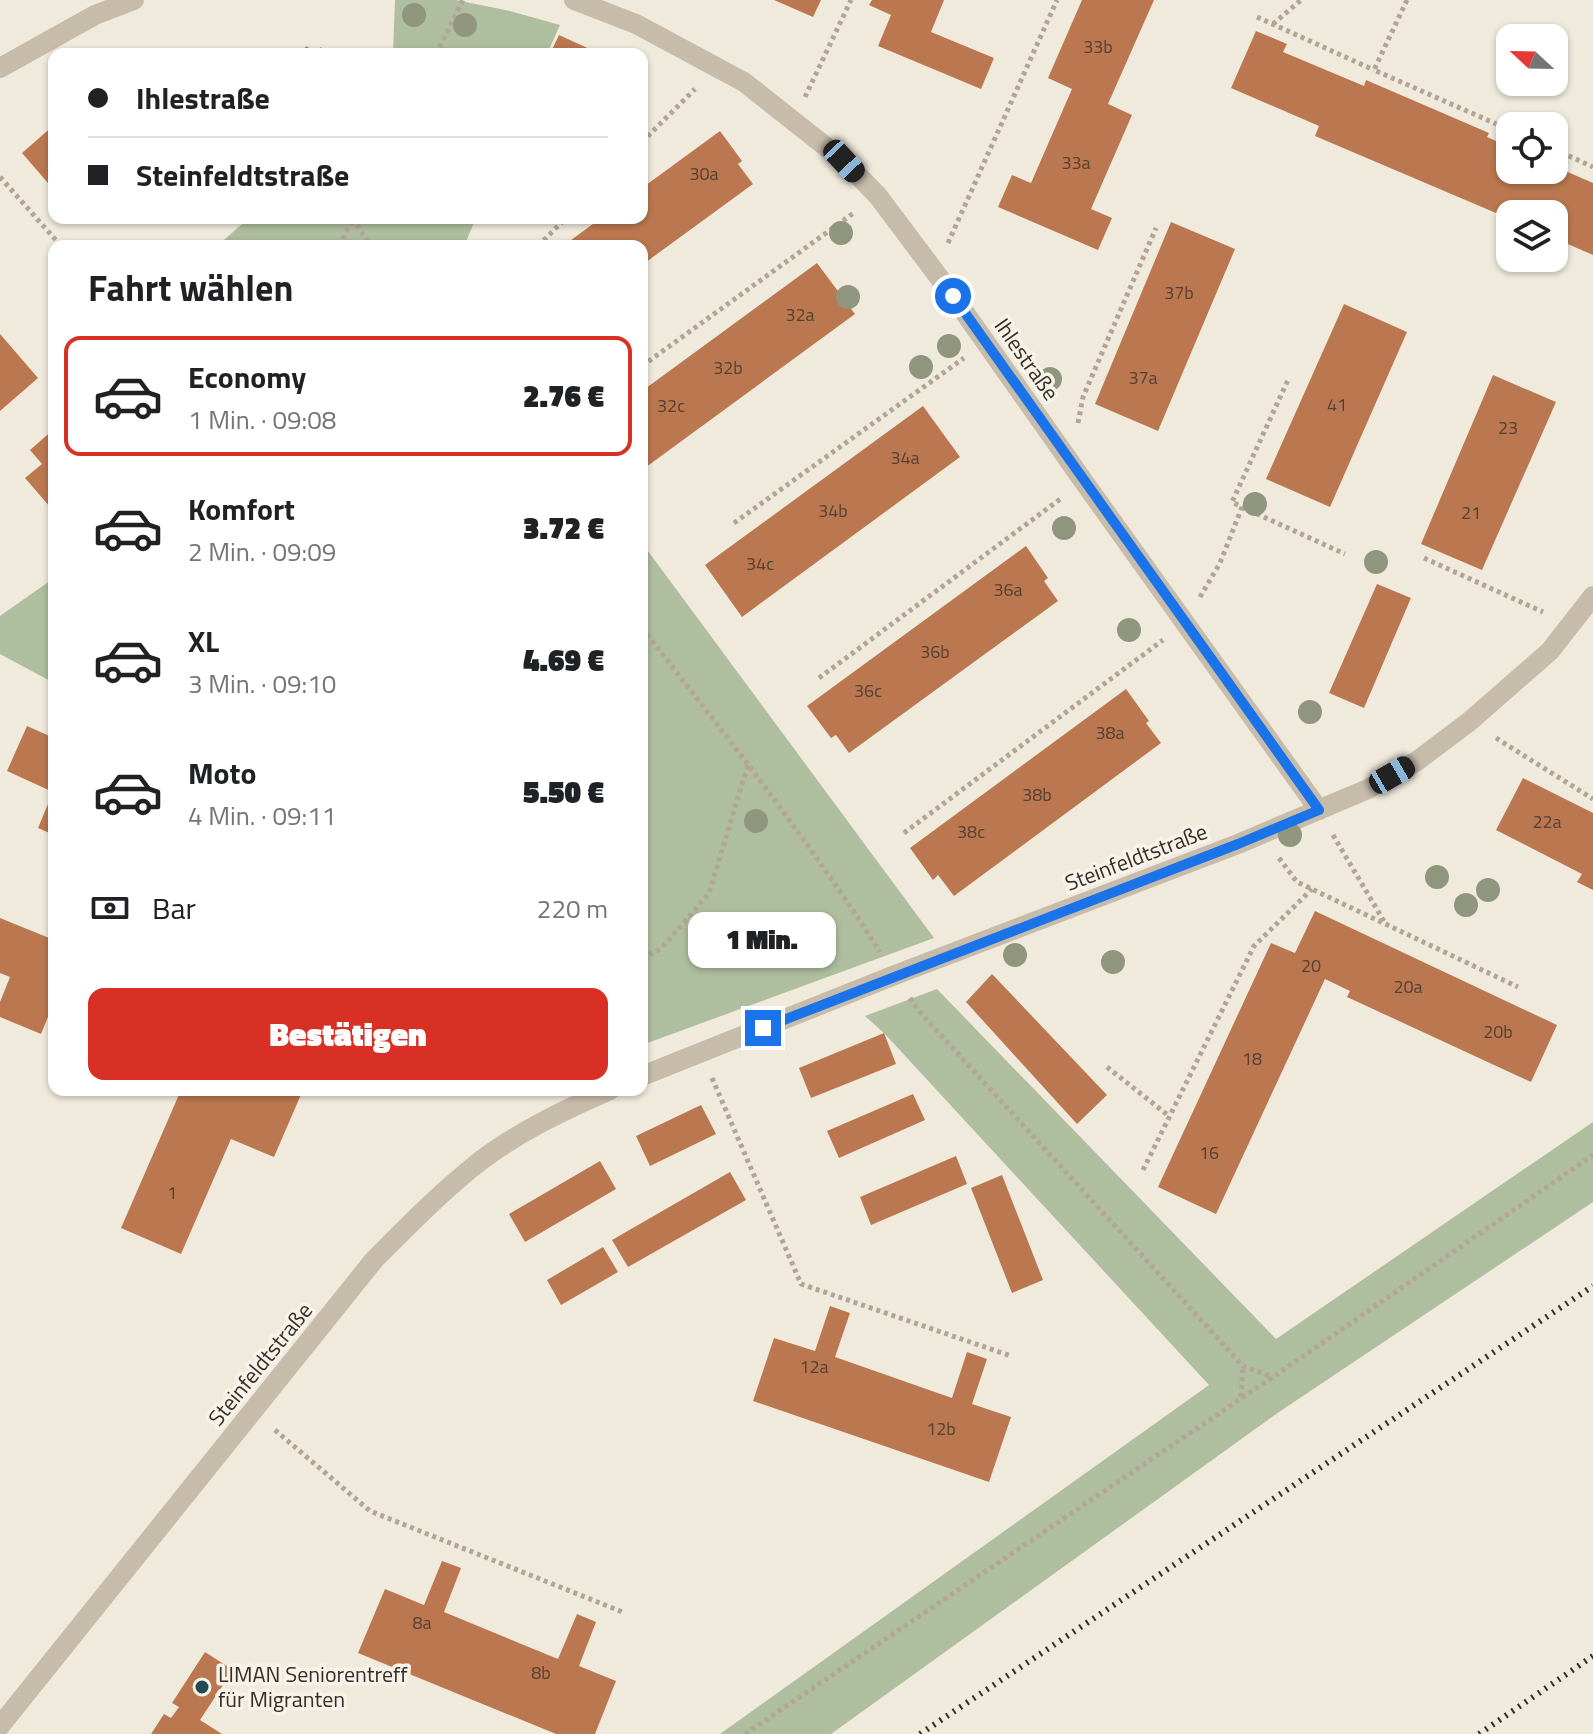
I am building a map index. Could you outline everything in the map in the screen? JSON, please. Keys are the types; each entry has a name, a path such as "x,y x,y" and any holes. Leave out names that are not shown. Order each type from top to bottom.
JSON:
{"street":[{"path":"0,68 95,15 134,0"},
{"name":"Ihlestraße","path":"574,0 631,22 744,82 844,161 878,196 986,342 1319,810"},
{"name":"Steinfeldtstraße","path":"648,1074 1262,834 1368,789 1417,761 1470,721 1550,651 1593,596"},
{"name":"Steinfeldtstraße","path":"0,1726 374,1260 425,1208 481,1160 557,1113 596,1096"}],"path":[{"path":"439,48 463,0"},
{"path":"794,120 851,0"},
{"path":"935,271 1057,0"},
{"path":"1273,24 1301,0"},
{"path":"1374,70 1407,0"},
{"path":"1257,17 1496,124"},
{"path":"648,136 717,66"},
{"path":"1568,155 1593,167"},
{"path":"0,177 56,240"},
{"path":"648,362 878,196"},
{"path":"544,240 560,224"},
{"path":"1071,464 1083,397 1156,228"},
{"path":"734,523 986,342"},
{"path":"1288,380 1232,502 1345,554"},
{"path":"819,678 1084,482"},
{"path":"904,833 1185,623 1220,563 1242,507"},
{"path":"1424,558 1571,625"},
{"path":"648,636 748,765 853,910 918,1010 1243,1366 1273,1377"},
{"path":"1470,721 1593,799"},
{"path":"648,955 661,949 709,893 748,765"},
{"path":"1319,810 1385,924"},
{"path":"1262,834 1297,882 1518,987"},
{"path":"1143,1170 1254,946 1312,889"},
{"path":"701,1053 801,1284 1011,1356"},
{"path":"1107,1067 1169,1116"},
{"path":"745,1734 1273,1377 1593,1155"},
{"path":"1241,1398 1243,1366"},
{"path":"253,1411 370,1511 625,1613"}],"green space":[{"path":"395,0 456,0 560,25 550,48 393,48"},
{"path":"242,224 473,224 467,240 224,240"},
{"path":"648,551 934,938 648,1043"},
{"path":"48,582 48,680 0,654 0,616"},
{"path":"937,989 1276,1339 1593,1122 1593,1202 1279,1412 831,1734 720,1734 1209,1385 865,1016"}],"building":[{"path":"774,0 821,0 813,17"},
{"path":"872,0 944,0 931,32 994,58 981,89 878,46 891,15 869,5"},
{"path":"1082,0 1154,0 1108,104 1132,115 1091,209 1112,218 1098,250 998,207 1012,175 1031,183 1072,89 1048,78"},
{"path":"1256,31 1287,44 1283,52 1364,86 1366,80 1489,133 1487,137 1496,141 1496,184 1568,184 1568,172 1593,183 1593,255 1568,244 1568,200 1496,200 1496,213 1315,136 1319,126 1231,88"},
{"path":"559,35 588,48 553,48"},
{"path":"48,130 48,183 22,153"},
{"path":"720,131 742,161 738,164 753,184 648,261 648,240 571,240 593,224 648,224 648,184"},
{"path":"1171,222 1235,249 1158,431 1095,404"},
{"path":"817,263 855,314 648,466 648,387"},
{"path":"1344,304 1407,332 1330,507 1266,479"},
{"path":"0,334 38,378 0,411"},
{"path":"1493,375 1556,402 1482,570 1421,544"},
{"path":"923,406 960,457 742,617 705,565"},
{"path":"48,434 48,505 25,478 42,464 30,450"},
{"path":"1026,546 1048,578 1044,581 1058,601 849,753 836,735 831,738 807,706"},
{"path":"1377,584 1411,598 1364,708 1329,693"},
{"path":"1126,689 1161,743 954,896 938,875 933,880 910,848"},
{"path":"27,726 48,735 48,790 7,771"},
{"path":"1523,778 1593,813 1593,890 1577,882 1582,874 1496,830"},
{"path":"48,804 48,832 38,828"},
{"path":"1315,911 1557,1025 1531,1082 1347,997 1350,991 1325,979 1216,1214 1158,1187 1271,943 1295,953"},
{"path":"0,918 48,938 48,1017 41,1034 0,1017 0,1002 10,977 0,973"},
{"path":"992,974 1107,1095 1077,1124 966,1002"},
{"path":"884,1033 896,1064 811,1098 799,1068"},
{"path":"913,1094 925,1120 839,1158 827,1131"},
{"path":"178,1096 300,1096 274,1157 231,1139 181,1254 121,1228"},
{"path":"701,1105 716,1134 650,1166 636,1136"},
{"path":"956,1156 967,1184 871,1225 860,1197"},
{"path":"600,1161 616,1189 525,1242 509,1214"},
{"path":"730,1172 746,1200 628,1267 612,1240"},
{"path":"1002,1175 1043,1280 1012,1293 971,1188"},
{"path":"603,1247 618,1272 561,1305 547,1280"},
{"path":"830,1306 850,1313 835,1357 952,1398 967,1352 987,1359 972,1404 1011,1417 989,1482 753,1401 774,1338 815,1351"},
{"path":"442,1561 461,1568 444,1612 558,1659 577,1614 596,1622 579,1666 616,1681 595,1734 556,1734 358,1653 385,1589 424,1605"},
{"name":"LIMAN Seniorentreff für Migranten","path":"205,1652 233,1670 200,1720 222,1734 151,1734 164,1714 171,1718 179,1707 172,1703"}],"railway":[{"path":"920,1734 1593,1286"},
{"path":"1479,1734 1593,1656"}],"place":[{"name":"LIMAN Seniorentreff für Migranten","path":"202,1687"}],"route":[{"path":"763,1028 1319,810 953,296"}]}
